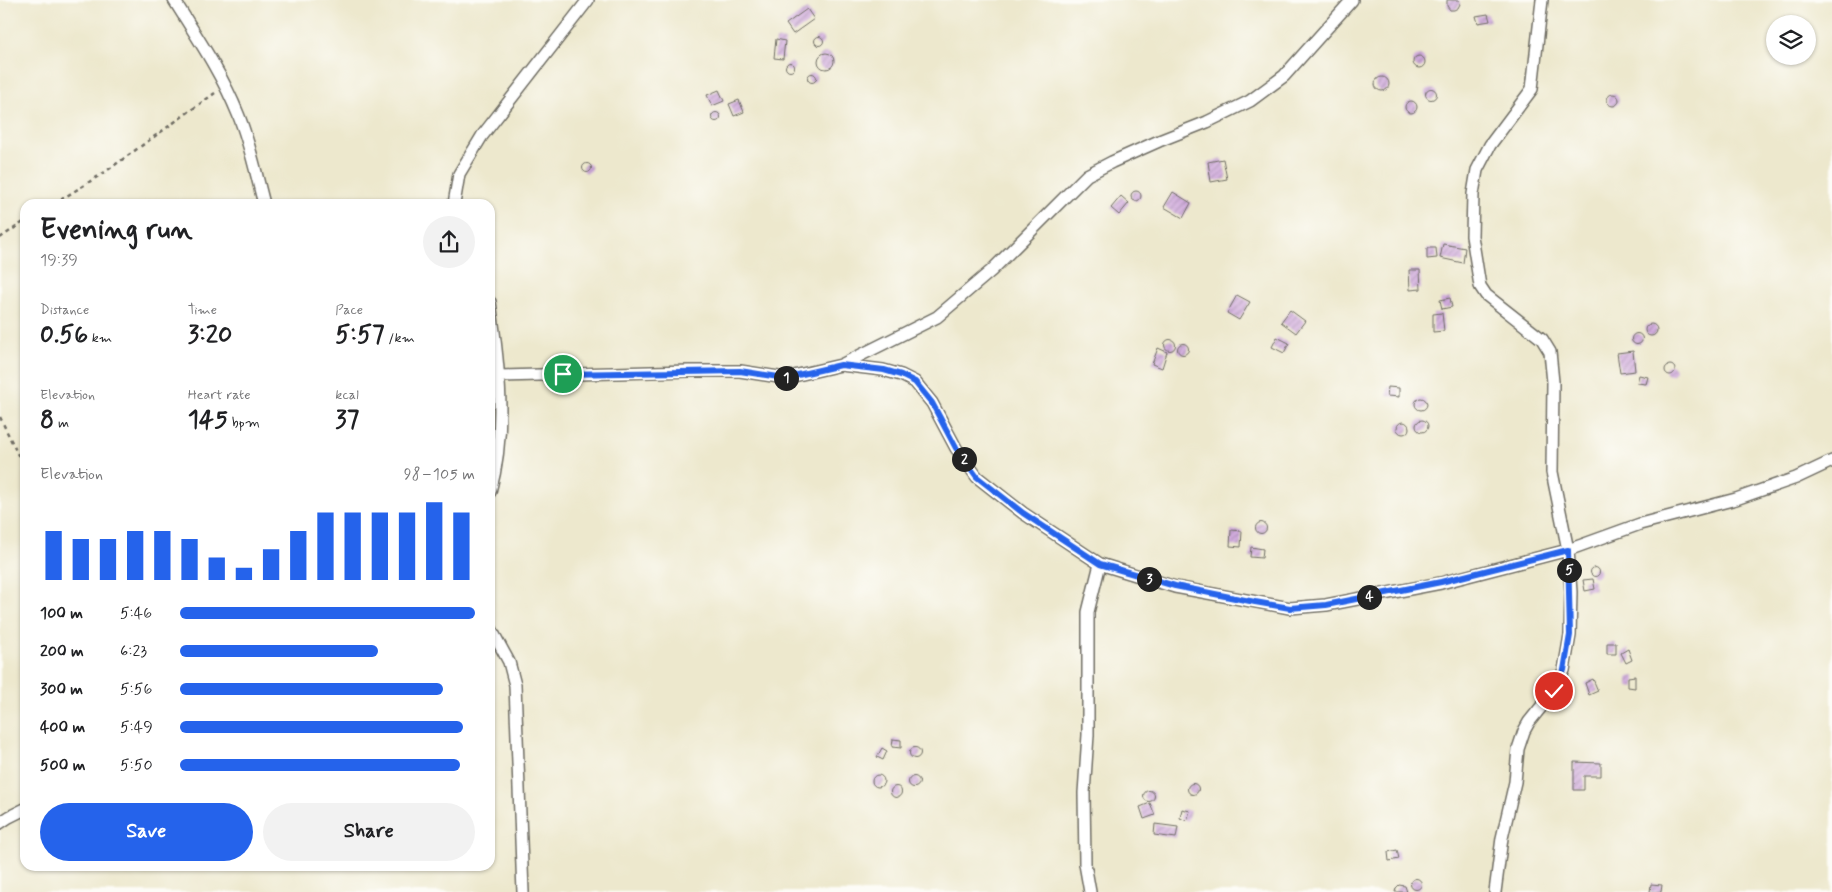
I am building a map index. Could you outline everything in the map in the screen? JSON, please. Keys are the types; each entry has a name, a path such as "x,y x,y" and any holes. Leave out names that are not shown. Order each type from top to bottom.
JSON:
{"street":[{"path":"174,0 225,86 238,115 248,143 263,199"},
{"path":"455,199 459,174 482,136 588,0"},
{"path":"495,474 500,424 495,377 688,370 740,371 785,378 841,365 937,317 991,271 1087,175 1112,162 1207,122 1250,101 1284,76 1352,0"},
{"path":"1495,892 1502,838 1515,782 1518,749 1529,722 1554,691 1564,670 1570,635 1568,550 1552,472 1553,382 1550,352 1542,340 1486,295 1480,286 1472,236 1473,194 1477,170 1490,144 1532,88 1542,0"},
{"path":"841,365 884,370 915,382 932,403 956,448 977,477 1023,513 1100,564 1175,586 1290,608 1326,605 1432,584 1568,550 1640,524 1736,499 1796,478 1832,461"},
{"path":"1090,892 1085,864 1084,793 1088,735 1088,612 1100,564"},
{"path":"495,637 508,662 515,686 523,892"},
{"path":"0,824 9,816 20,811"}],"path":[{"path":"62,199 105,172 225,86"},
{"path":"0,238 20,225"},
{"path":"0,417 20,456"}],"building":[{"path":"1447,0 1459,0 1458,8 1450,10 1447,6"},
{"path":"807,9 814,19 793,34 786,24"},
{"path":"1488,14 1490,21 1478,23 1476,16"},
{"path":"819,36 824,41 819,46 814,41"},
{"path":"776,39 785,41 783,59 774,58"},
{"path":"826,53 834,61 826,69 818,61"},
{"path":"1417,56 1421,56 1425,62 1421,68 1417,68 1413,64 1413,60"},
{"path":"790,62 795,67 790,72 785,67"},
{"path":"812,73 817,78 812,83 807,78"},
{"path":"1379,77 1385,77 1389,84 1385,91 1379,91 1375,87 1375,81"},
{"path":"1429,89 1433,89 1436,94 1435,98 1429,99 1426,96 1426,92"},
{"path":"719,90 724,101 712,106 707,95"},
{"path":"1611,94 1615,94 1619,100 1615,106 1611,106 1607,102 1607,98"},
{"path":"739,100 744,112 734,116 729,104"},
{"path":"1411,101 1417,107 1411,113 1405,107"},
{"path":"716,112 721,117 716,122 711,117"},
{"path":"1223,159 1227,179 1211,182 1208,162"},
{"path":"587,163 592,168 587,173 582,168"},
{"path":"1136,191 1141,196 1136,201 1131,196"},
{"path":"1173,192 1191,203 1183,218 1164,207"},
{"path":"1121,196 1129,203 1119,215 1111,208"},
{"path":"1443,244 1465,248 1463,263 1440,258"},
{"path":"1427,248 1436,248 1437,258 1427,259"},
{"path":"1409,270 1420,270 1421,289 1410,290"},
{"path":"1237,295 1250,302 1239,320 1227,313"},
{"path":"1450,298 1452,307 1442,309 1440,300"},
{"path":"1290,310 1305,321 1296,333 1281,322"},
{"path":"1442,313 1444,331 1433,332 1433,314"},
{"path":"1653,324 1656,325 1656,335 1649,336 1646,335 1645,328 1646,325"},
{"path":"1635,334 1639,334 1642,339 1641,343 1635,344 1632,341 1632,337"},
{"path":"1277,337 1289,343 1284,353 1272,347"},
{"path":"1170,339 1176,345 1170,351 1164,345"},
{"path":"1183,343 1189,349 1183,355 1177,349"},
{"path":"1158,348 1167,352 1162,368 1152,364"},
{"path":"1633,351 1635,371 1620,373 1617,353"},
{"path":"1670,365 1675,370 1670,375 1665,370"},
{"path":"1639,375 1648,377 1646,384 1637,383"},
{"path":"1388,387 1399,388 1399,397 1387,396"},
{"path":"1421,398 1427,404 1421,410 1415,404"},
{"path":"1422,420 1428,426 1422,432 1416,426"},
{"path":"1403,422 1409,428 1403,434 1397,428"},
{"path":"1261,522 1267,528 1261,534 1255,528"},
{"path":"1231,530 1242,531 1241,547 1230,546"},
{"path":"1251,547 1263,549 1262,558 1250,557"},
{"path":"1595,567 1600,572 1595,577 1590,572"},
{"path":"1593,579 1595,589 1585,591 1583,580"},
{"path":"1607,643 1616,643 1616,654 1607,654"},
{"path":"1628,649 1632,660 1626,663 1621,653"},
{"path":"1635,676 1635,688 1628,687 1628,677"},
{"path":"1593,679 1598,691 1589,695 1585,683"},
{"path":"893,739 901,740 901,748 892,747"},
{"path":"915,747 921,753 915,759 909,753"},
{"path":"882,748 887,751 883,760 877,757"},
{"path":"1574,762 1601,763 1601,776 1584,776 1584,790 1574,790"},
{"path":"878,775 884,781 878,787 872,781"},
{"path":"914,776 920,782 914,788 908,782"},
{"path":"1193,783 1199,789 1193,795 1187,789"},
{"path":"896,786 902,792 896,798 890,792"},
{"path":"1149,790 1155,796 1149,802 1143,796"},
{"path":"1150,803 1155,815 1144,819 1140,807"},
{"path":"1182,809 1190,811 1187,821 1180,818"},
{"path":"1155,824 1178,827 1176,838 1154,835"},
{"path":"1397,850 1399,859 1389,861 1388,852"},
{"path":"1416,878 1422,884 1416,890 1410,884"},
{"path":"1651,884 1662,885 1661,892 1650,892"},
{"path":"1399,885 1405,886 1407,892 1395,892"}],"route":[{"path":"563,374 688,370 740,371 785,378 841,365 884,370 901,375 915,382 932,403 956,448 977,477 1023,513 1100,564 1175,586 1255,602 1290,608 1326,605 1441,582 1568,550 1571,592 1570,635 1564,670 1554,691"}]}
